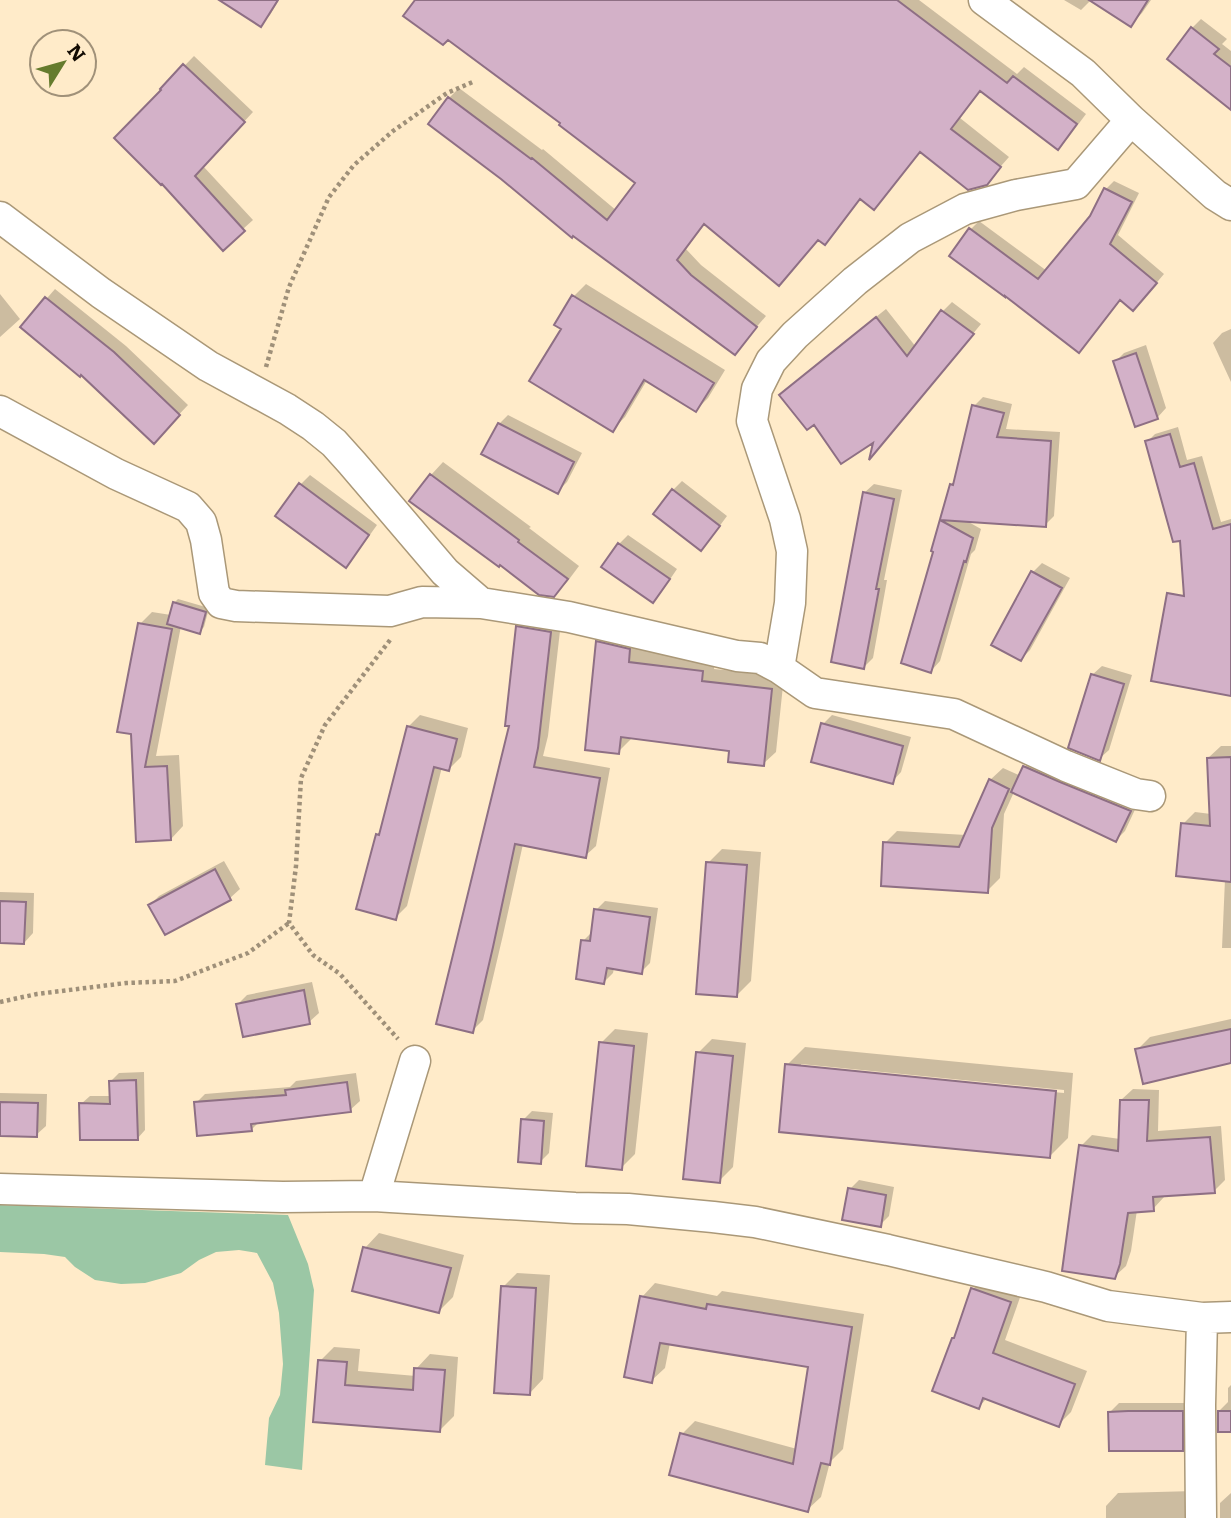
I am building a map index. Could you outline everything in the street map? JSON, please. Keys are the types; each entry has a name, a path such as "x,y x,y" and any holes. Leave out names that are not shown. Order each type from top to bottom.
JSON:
{"street":[{"path":"984,0 1083,73 1215,195 1231,205"},
{"path":"779,668 790,603 792,551 785,519 752,421 757,389 771,361 795,335 855,281 910,239 965,209 1016,195 1076,184 1131,120"},
{"path":"0,217 101,293 208,366 304,421 334,443 445,572 481,603"},
{"path":"0,411 116,474 188,507 201,522 214,593 221,603 236,606 390,611 422,602 481,603 569,617 737,656 760,658 815,693 954,714 1066,766 1150,796"},
{"path":"374,1196 415,1060"},
{"path":"0,1189 283,1197 374,1196 628,1209 755,1222 1033,1284 1108,1306 1217,1318 1200,1405 1201,1518"}],"path":[{"path":"258,393 289,287 329,197 354,165 393,131 447,93 475,81"},
{"path":"390,611 390,642 325,725 301,779 296,866 289,923 313,955 340,974 415,1060"},
{"path":"0,1002 37,994 175,981 248,953 289,923"}],"green space":[{"path":"0,1205 288,1215 308,1264 314,1290 302,1470 265,1465 269,1418 280,1395 283,1364 279,1313 273,1283 257,1253 239,1250 216,1252 181,1273 145,1283 121,1284 95,1280 65,1257 0,1252"}],"building":[{"path":"219,0 278,0 261,27"},
{"path":"415,0 897,0 1007,83 1013,76 1077,124 1058,150 980,91 951,129 1001,167 987,185 968,190 920,152 874,210 860,199 825,245 818,240 779,286 704,224 677,260 691,275 757,327 735,355 573,236 572,238 501,179 428,124 448,97 532,158 607,220 635,183 559,125 560,123 448,40 443,45 403,16"},
{"path":"1089,0 1148,0 1131,27"},
{"path":"1191,27 1219,49 1214,54 1231,67 1231,110 1167,59"},
{"path":"183,64 245,122 195,176 245,231 223,251 162,184 114,138"},
{"path":"1104,188 1132,202 1110,244 1157,283 1133,311 1120,300 1079,353 949,256 969,228 1038,279 1090,216"},
{"path":"572,295 714,383 696,412 644,380 613,432 529,381 561,329 554,325"},
{"path":"45,297 114,352 180,415 154,444 81,375 80,377 20,327"},
{"path":"941,310 974,334 869,460 873,443 841,464 814,425 807,430 779,395 876,317 907,356"},
{"path":"1136,353 1158,419 1135,427 1113,361"},
{"path":"972,405 1004,413 997,437 1051,441 1046,527 940,520 973,538 931,673 901,663 933,552 931,551 950,484 953,485"},
{"path":"498,423 574,462 558,494 481,454"},
{"path":"1170,434 1180,467 1194,463 1213,529 1231,524 1231,696 1151,681 1167,593 1184,596 1180,541 1173,542 1145,441"},
{"path":"430,474 568,579 554,597 539,595 409,501"},
{"path":"299,483 369,535 346,568 275,516"},
{"path":"672,489 720,526 701,551 653,514"},
{"path":"863,492 894,499 864,669 831,662"},
{"path":"618,543 670,579 653,603 601,567"},
{"path":"1031,571 1062,588 1021,661 991,645"},
{"path":"173,602 206,612 200,634 167,624"},
{"path":"138,623 172,629 145,767 167,766 171,840 136,842 131,734 117,732"},
{"path":"516,626 551,632 534,767 600,778 586,858 515,844 473,1033 436,1024 509,726 505,726"},
{"path":"596,641 630,649 629,662 703,671 702,681 772,689 764,766 728,762 729,751 621,737 619,754 585,750"},
{"path":"1091,674 1124,684 1100,761 1068,748"},
{"path":"821,723 903,746 893,784 811,762"},
{"path":"407,726 457,739 449,771 434,767 396,920 356,909 376,834 379,835"},
{"path":"1231,757 1231,882 1176,876 1181,823 1210,826 1207,758"},
{"path":"1023,766 1131,811 1116,842 1011,792"},
{"path":"989,779 1009,789 992,828 988,893 881,886 883,842 959,847"},
{"path":"706,862 747,865 737,997 696,994"},
{"path":"215,869 231,900 165,935 148,905"},
{"path":"0,901 26,902 24,944 0,943"},
{"path":"594,909 650,917 642,974 607,968 604,984 576,979 581,940 590,941"},
{"path":"304,990 310,1024 243,1037 236,1004"},
{"path":"1231,1029 1231,1063 1143,1084 1135,1049"},
{"path":"599,1042 634,1046 622,1170 586,1166"},
{"path":"696,1052 733,1056 720,1183 683,1179"},
{"path":"785,1064 1056,1091 1050,1158 779,1132"},
{"path":"136,1080 138,1140 80,1140 79,1103 110,1104 109,1081"},
{"path":"347,1082 351,1112 251,1124 252,1131 197,1136 194,1102 286,1095 285,1090"},
{"path":"1120,1100 1149,1100 1147,1141 1210,1137 1215,1193 1153,1197 1154,1211 1128,1213 1115,1279 1062,1271 1079,1145 1118,1151"},
{"path":"0,1102 38,1103 37,1137 0,1136"},
{"path":"521,1119 544,1121 541,1164 518,1162"},
{"path":"848,1188 886,1195 881,1227 842,1220"},
{"path":"363,1247 451,1268 439,1313 352,1291"},
{"path":"501,1286 536,1288 530,1395 494,1393"},
{"path":"971,1288 1011,1302 993,1353 1075,1384 1059,1427 983,1398 979,1409 932,1391"},
{"path":"640,1296 706,1309 707,1304 852,1327 830,1465 821,1463 808,1512 669,1475 680,1433 793,1464 808,1367 660,1343 652,1383 624,1377"},
{"path":"318,1360 347,1362 345,1385 413,1390 414,1368 445,1370 440,1432 313,1422"},
{"path":"1183,1411 1183,1451 1109,1451 1108,1412"},
{"path":"1218,1411 1231,1411 1231,1432 1218,1432"}]}
